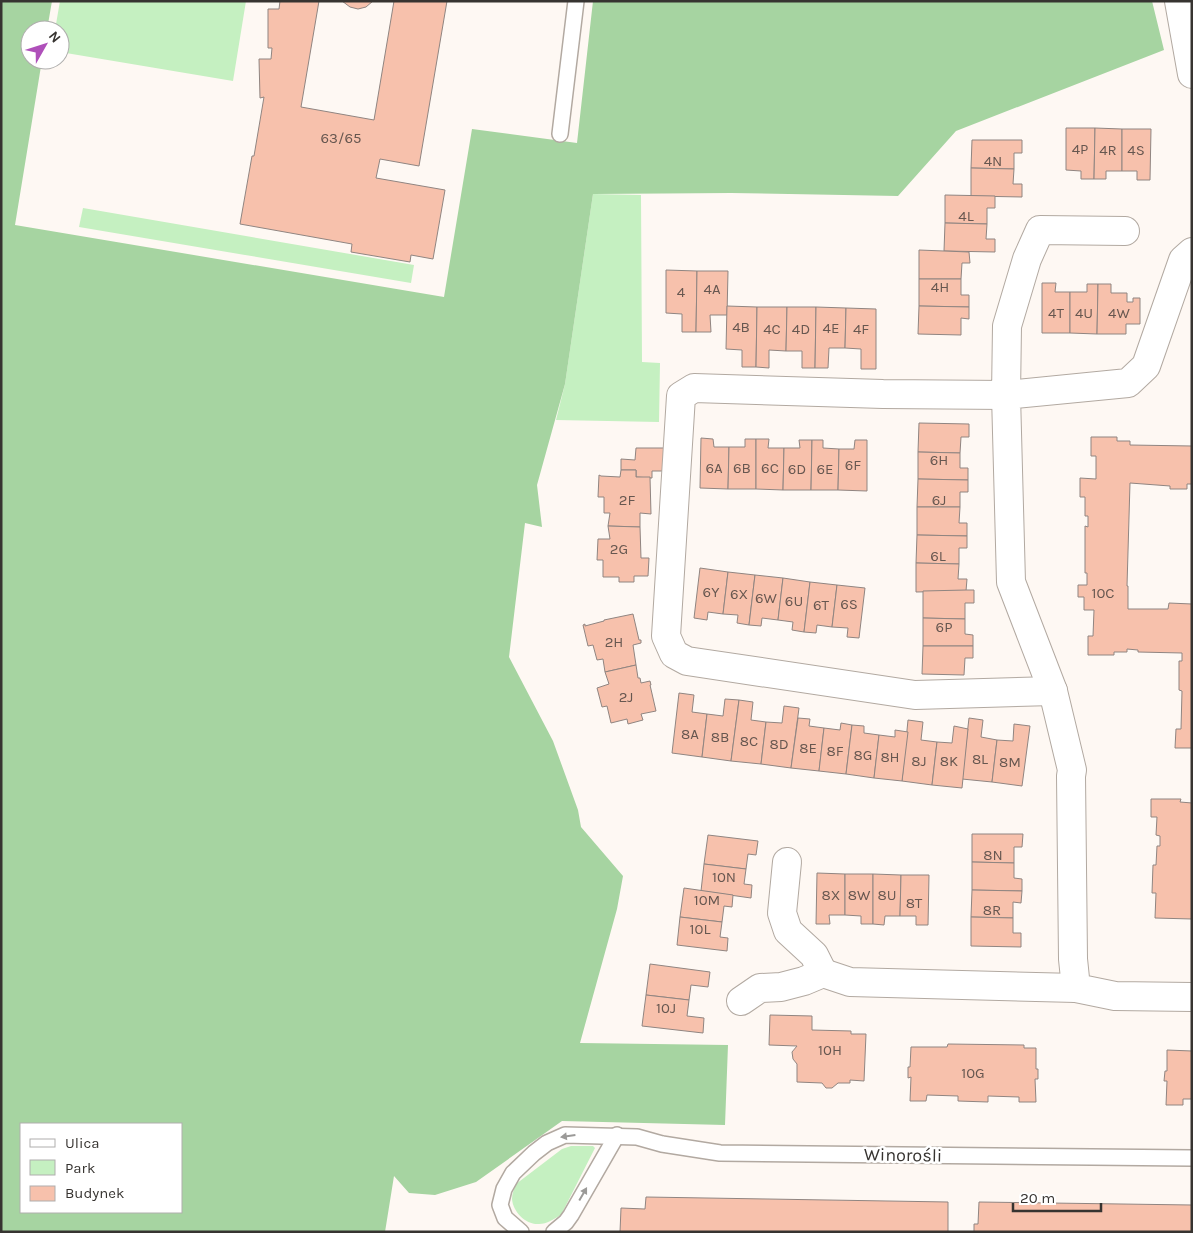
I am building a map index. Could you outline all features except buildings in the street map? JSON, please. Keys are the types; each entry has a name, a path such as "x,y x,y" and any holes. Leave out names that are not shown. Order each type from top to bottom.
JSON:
{"street":[{"path":"1179,1 1192,74"},
{"path":"1076,988 1073,959 1072,770 1053,691 1011,582 1006,394 1007,326 1027,259 1040,230 1125,231"},
{"path":"1053,691 915,694 687,661 674,654 666,636 681,396 694,388 883,394 1006,394 1128,383 1146,366 1183,260 1192,252"},
{"path":"787,862 782,913 788,931 814,955 823,973"},
{"path":"740,1001 760,988 781,987 804,981 823,973 850,982 1076,988 1115,996 1192,997"}],"lane":[{"path":"560,134 576,1"},
{"name":"Winorośli","path":"521,1232 507,1220 500,1205 504,1189 512,1173 546,1143 565,1135 637,1137 662,1144 720,1152 1192,1158"},
{"path":"554,1232 571,1216 617,1135"}],"green space":[{"path":"1,1 52,1 49,20 20,20 20,70 40,70 15,225 444,297 472,129 577,143 593,1 1152,1 1164,50 956,131 898,196 731,193 593,194 565,384 537,485 542,527 525,523 509,657 553,741 578,810 581,827 623,876 617,909 580,1043 728,1045 725,1125 562,1121 476,1182 435,1195 409,1193 394,1176 385,1232 1,1232"},
{"path":"60,1 246,1 233,81 70,54 70,20 57,20"},
{"path":"593,194 641,195 642,362 660,363 659,422 556,420 565,384"},
{"path":"83,208 414,265 411,283 79,227"},
{"path":"571,1146 593,1146 595,1148 561,1215 542,1224 534,1224 525,1220 513,1204 512,1195 516,1184 562,1149"}]}
